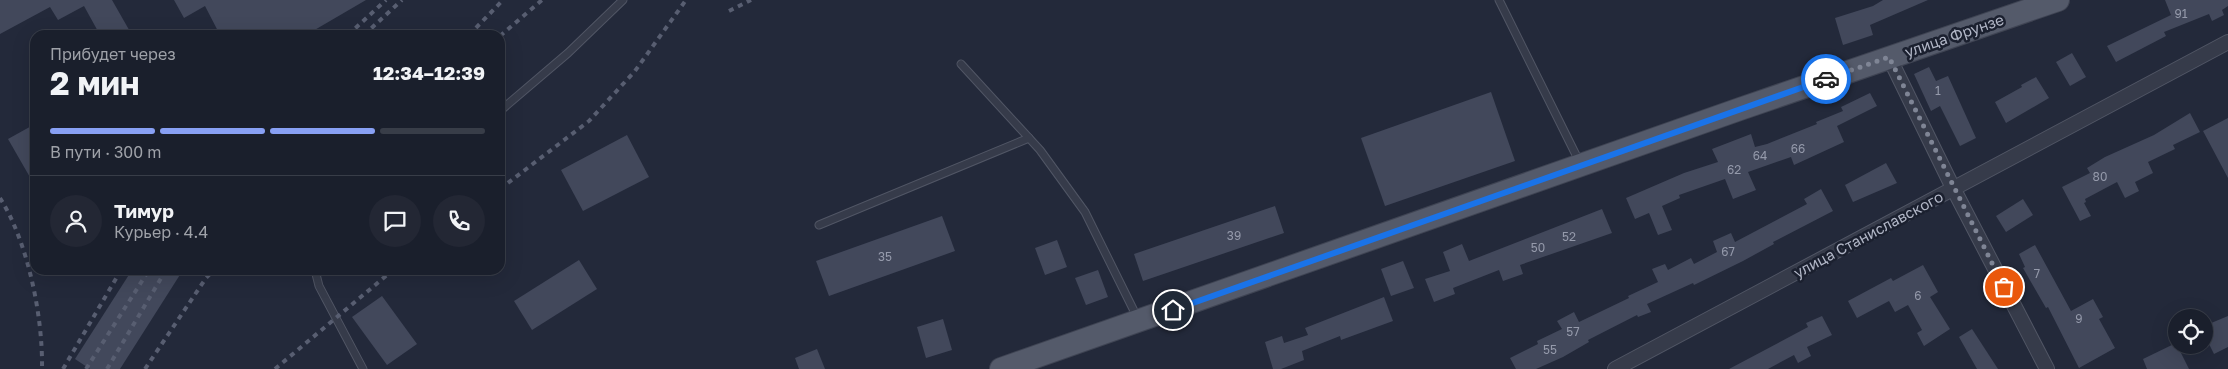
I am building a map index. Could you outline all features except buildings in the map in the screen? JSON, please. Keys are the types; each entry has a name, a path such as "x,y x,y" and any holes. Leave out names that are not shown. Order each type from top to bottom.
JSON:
{"main road":[{"name":"улица Фрунзе","path":"1001,369 1889,57 2058,0"}],"street":[{"name":"улица Станиславского","path":"1615,369 2228,42"},
{"path":"1889,57 1953,188 2047,369"}],"lane":[{"path":"505,107 568,53 623,0"},
{"path":"1499,0 1581,165"},
{"path":"961,64 1029,138 1085,212 1140,321"},
{"path":"819,225 1029,138"},
{"path":"316,275 318,286 363,369"}],"railway":[{"path":"353,30 386,0"},
{"path":"369,30 402,0"},
{"path":"474,30 503,0"},
{"path":"505,32 542,0"},
{"path":"505,185 589,121 635,71 686,0"},
{"path":"729,11 751,0"},
{"path":"0,198 19,236 30,273"},
{"path":"31,275 40,327 42,369"},
{"path":"63,369 118,275"},
{"path":"86,369 146,275"},
{"path":"107,369 163,275"},
{"path":"145,369 209,275"},
{"path":"275,369 387,275"}],"way so far":[{"path":"1826,79 1889,57 2004,287"}],"route":[{"path":"1173,310 1826,79"}]}
